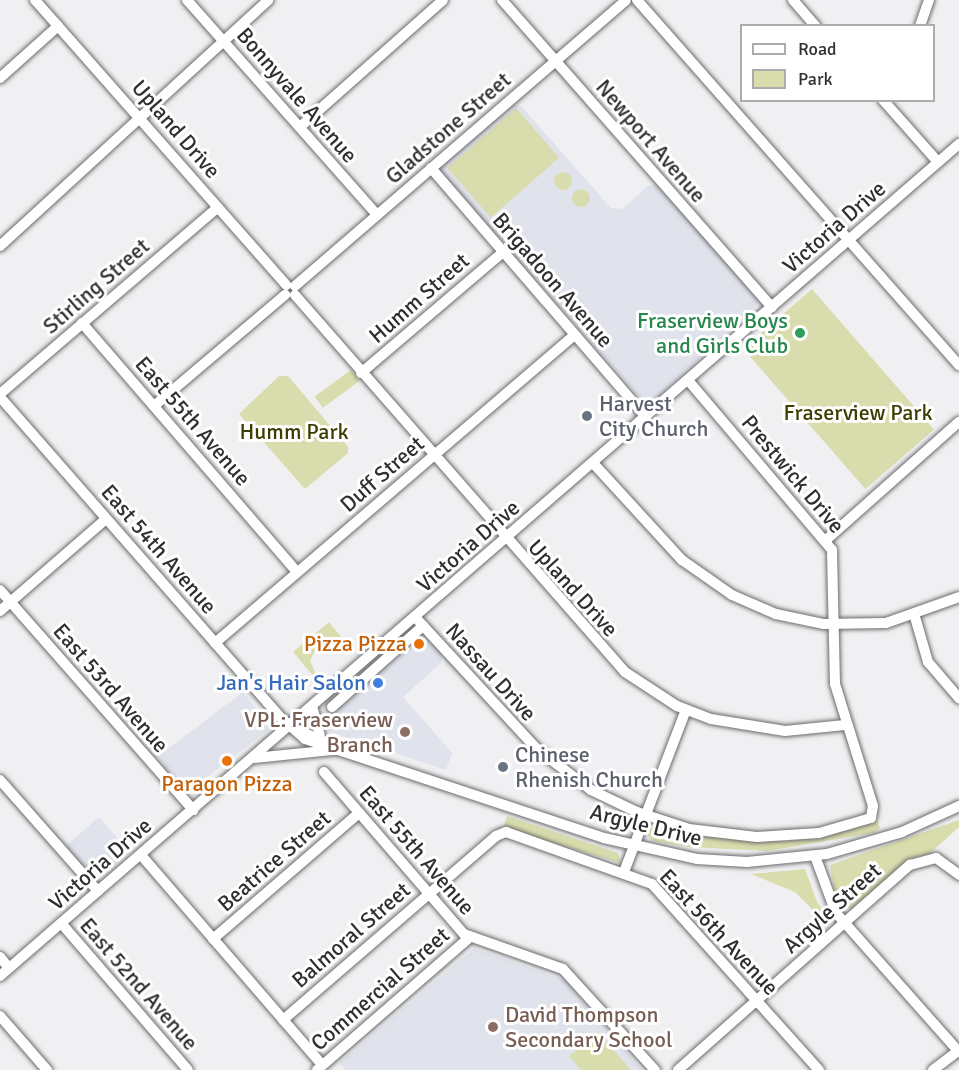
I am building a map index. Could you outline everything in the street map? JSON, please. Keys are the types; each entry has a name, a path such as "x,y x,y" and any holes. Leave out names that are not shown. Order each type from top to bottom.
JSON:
{"street":[{"name":"Upland Drive","path":"35,0 142,118 504,540 625,672 686,710 774,730 845,724"},
{"name":"Bonnyvale Avenue","path":"187,0 376,215"},
{"path":"0,246 268,0"},
{"path":"300,127 443,0"},
{"name":"Newport Avenue","path":"502,0 772,307"},
{"name":"Gladstone Street","path":"154,406 626,0"},
{"path":"637,0 959,365"},
{"path":"793,0 814,24"},
{"path":"921,24 929,0"},
{"path":"0,78 58,26"},
{"path":"885,102 938,162"},
{"name":"Victoria Drive","path":"0,976 959,144"},
{"name":"Brigadoon Avenue","path":"431,168 646,417"},
{"name":"Stirling Street","path":"0,396 218,207"},
{"name":"Humm Street","path":"361,373 503,252"},
{"name":"East 55th Avenue","path":"82,323 297,572"},
{"name":"Duff Street","path":"215,643 574,335"},
{"name":"Prestwick Drive","path":"688,380 826,540 836,563 832,624 835,684 873,814"},
{"name":"East 54th Avenue","path":"0,396 289,726"},
{"path":"826,540 959,422"},
{"path":"592,463 662,541 703,577 776,614 832,624 915,616 959,597"},
{"path":"0,611 106,519"},
{"name":"East 53rd Avenue","path":"0,590 193,810"},
{"path":"915,616 928,662 959,698"},
{"name":"Nassau Drive","path":"415,617 537,749 591,790 646,815 700,831 757,837 819,833 865,822 873,814"},
{"path":"332,707 423,626"},
{"path":"360,665 369,674"},
{"path":"312,706 324,739"},
{"path":"624,872 686,710"},
{"name":"Argyle Drive","path":"289,726 343,749 633,846 722,861 815,856 902,832 959,806"},
{"path":"254,758 343,749"},
{"name":"East 55th Avenue","path":"324,772 469,938 563,969 654,1070"},
{"name":"East 52nd Avenue","path":"0,780 98,891"},
{"name":"Beatrice Street","path":"213,939 359,813"},
{"name":"Balmoral Street","path":"283,1020 500,833"},
{"name":"East 56th Avenue","path":"500,833 624,872 652,884 819,1070"},
{"path":"141,855 283,1020 320,1067"},
{"path":"815,856 824,891 845,923 958,1051 933,1070"},
{"name":"Argyle Street","path":"678,1070 910,865 936,858 959,875"},
{"name":"East 52nd Avenue","path":"61,923 188,1070"},
{"name":"Commercial Street","path":"320,1067 469,938"},
{"path":"0,957 9,968"},
{"path":"0,1016 47,1070"}],"shaded area":[{"path":"512,104 521,106 611,208 622,209 648,186 658,185 760,302 648,406 442,174 442,164"},
{"path":"426,634 442,652 441,663 403,697 452,753 446,770 321,729 319,711 332,712"},
{"path":"243,692 271,729 185,793 158,756"},
{"path":"99,817 129,852 96,881 66,846"},
{"name":"David Thompson Secondary School","path":"474,948 565,980 642,1070 346,1070 339,1063"}],"green space":[{"path":"516,108 559,158 491,218 447,168"},
{"path":"559,172 567,172 572,177 570,188 559,190 554,185 554,177"},
{"path":"581,189 587,192 590,198 587,204 581,207 575,204 572,198 575,192"},
{"name":"Fraserview Park","path":"812,289 934,429 865,489 743,349"},
{"path":"351,370 359,381 323,408 315,396"},
{"name":"Humm Park","path":"279,376 288,376 348,447 348,453 305,489 239,414"},
{"path":"329,622 355,654 333,637 319,641 310,661 321,685 293,652"},
{"path":"507,816 618,853 621,863 503,828"},
{"path":"877,820 880,828 873,833 767,851 687,847 653,841 646,834 655,824 707,837 787,841"},
{"path":"959,820 959,827 929,854 912,858 851,910 836,898 830,865"},
{"path":"805,869 817,902 831,922 828,925 795,892 751,874"},
{"path":"598,1032 631,1070 581,1070 569,1056"}],"place":[{"name":"Fraserview Boys and Girls Club","path":"800,333"},
{"name":"Harvest City Church","path":"587,416"},
{"name":"Pizza Pizza","path":"419,644"},
{"name":"Jan's Hair Salon","path":"378,683"},
{"name":"VPL: Fraserview Branch","path":"405,732"},
{"name":"Paragon Pizza","path":"227,761"},
{"name":"Chinese Rhenish Church","path":"503,767"},
{"name":"David Thompson Secondary School","path":"493,1027"}]}
